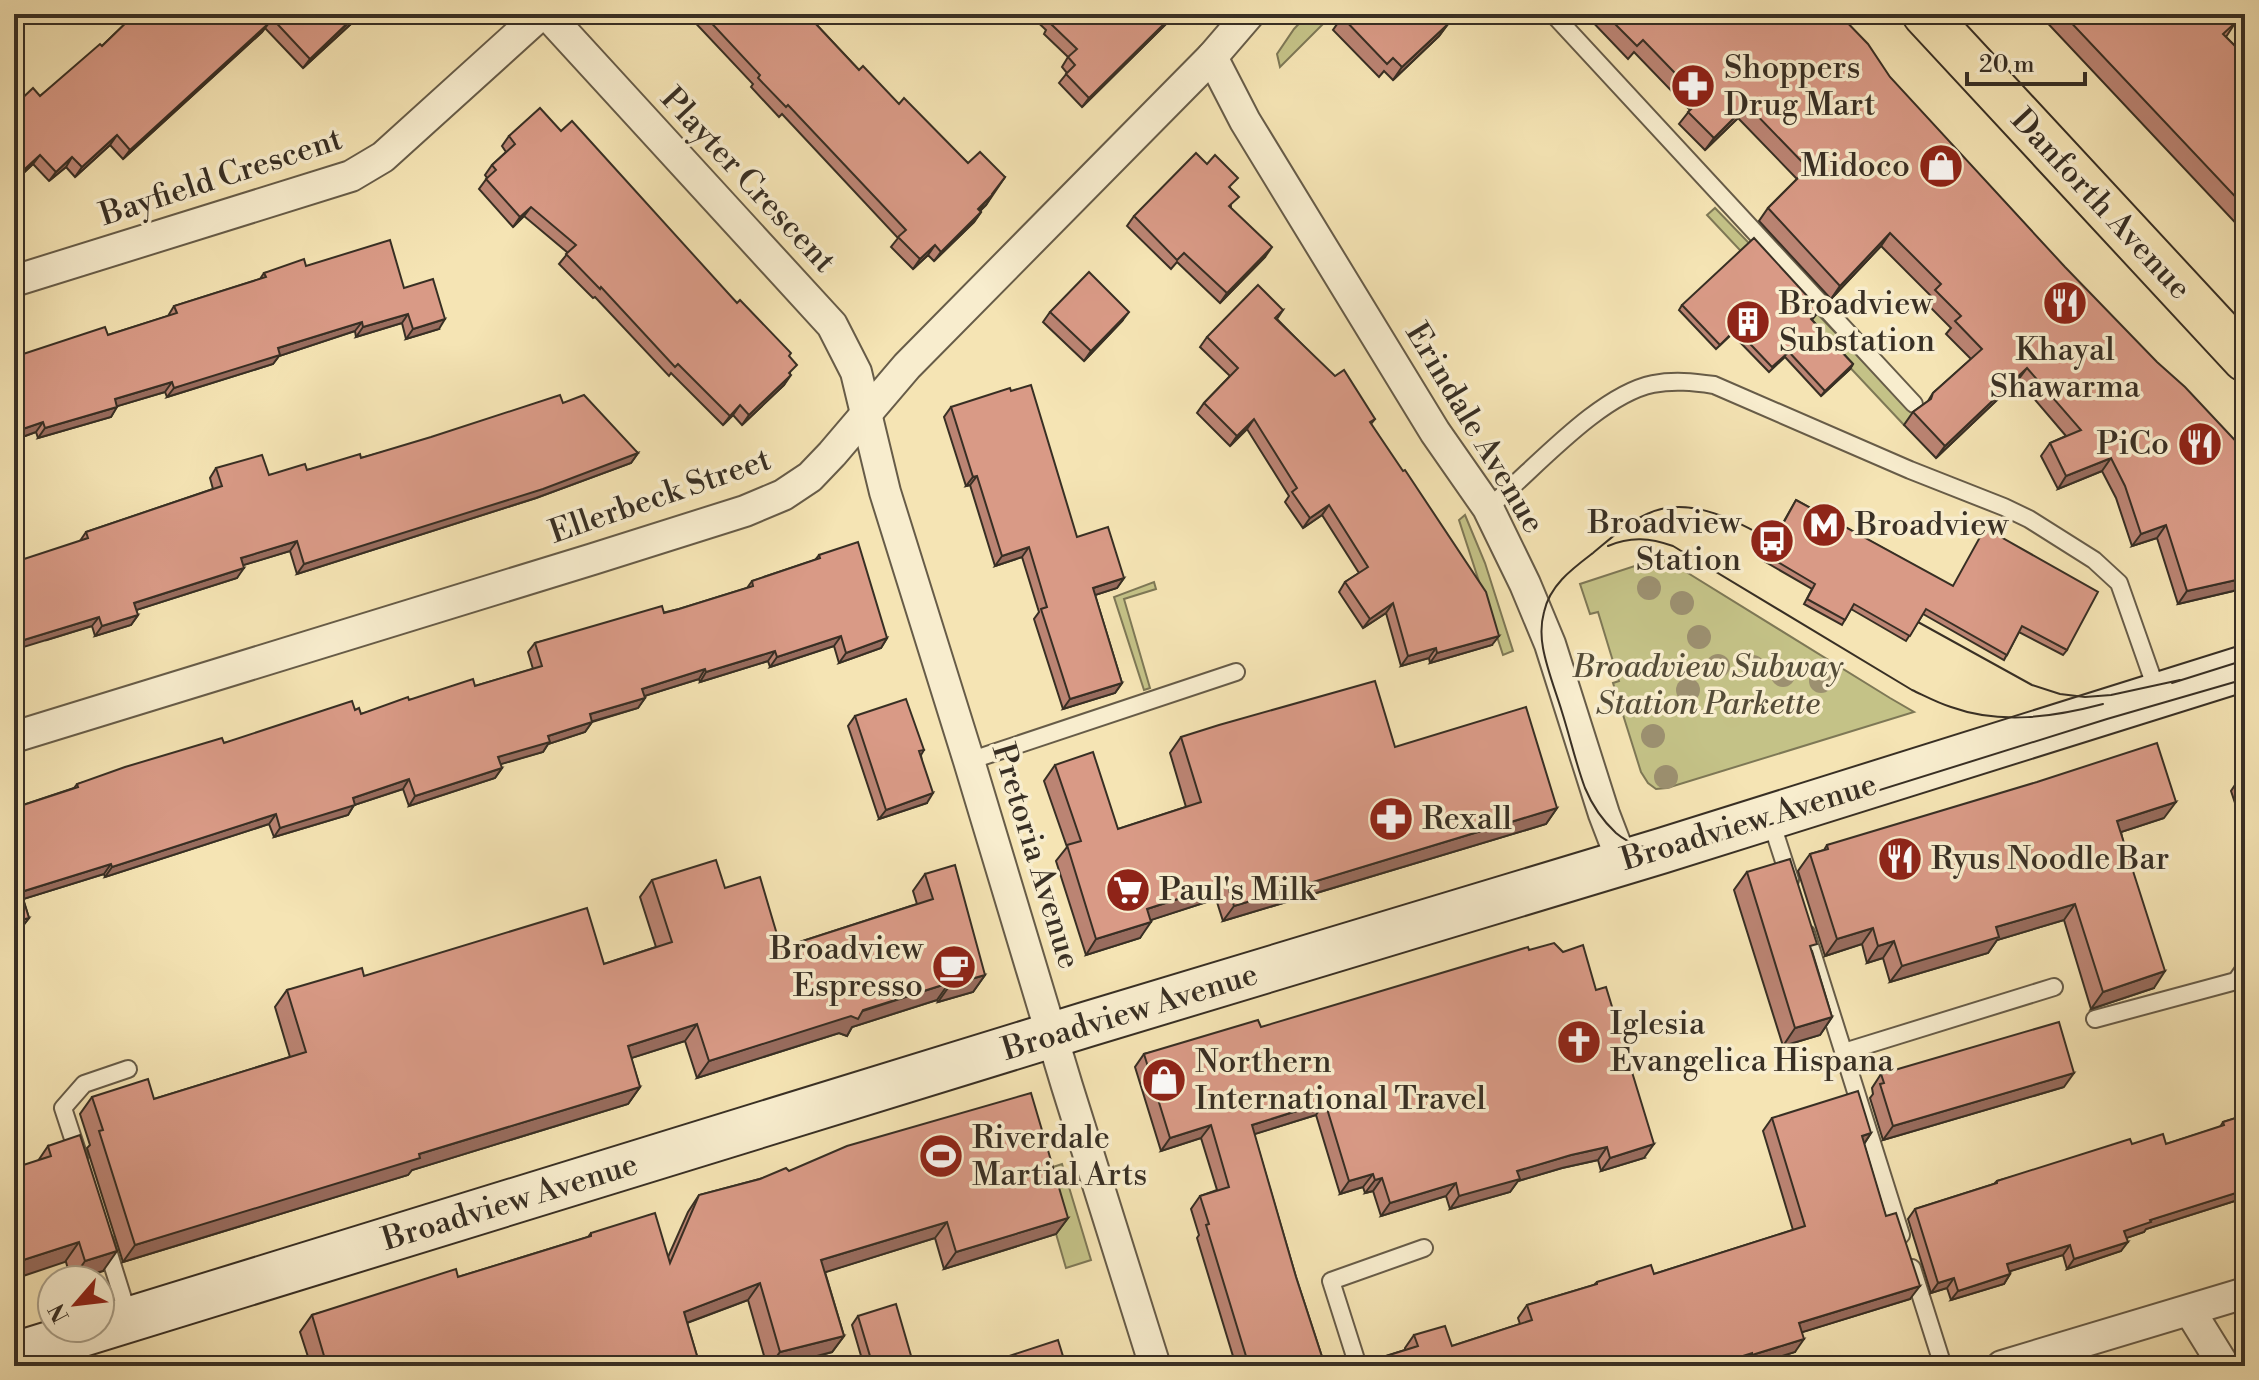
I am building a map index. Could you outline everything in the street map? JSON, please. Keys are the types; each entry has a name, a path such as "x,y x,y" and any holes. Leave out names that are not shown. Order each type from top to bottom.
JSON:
{"main road":[{"name":"Danforth Avenue","path":"1925,14 2245,359"},
{"name":"Broadview Avenue","path":"14,1355 2245,668"}],"street":[{"name":"Bayfield Crescent","path":"14,281 351,176 383,157 544,14"},
{"name":"Playter Crescent","path":"544,14 832,325 856,372 867,412"},
{"name":"Ellerbeck Street","path":"14,737 745,511 783,495 810,477 907,366 1212,57 1248,14"},
{"name":"Erindale Avenue","path":"1212,57 1245,121 1435,432 1488,508 1550,644 1600,805 1622,861"},
{"name":"Pretoria Avenue","path":"867,412 885,492 1155,1366"},
{"path":"2002,1366 2245,1293"},
{"path":"2190,1311 2224,1366"}],"lane":[{"path":"1553,14 1914,404"},
{"path":"1488,508 1600,409 1628,393 1651,384 1682,381 1714,385 2029,519 2094,560 2119,583 2158,694"},
{"path":"969,761 1236,672"},
{"path":"1769,817 1793,892"},
{"path":"1803,921 1943,1366"},
{"path":"2095,1019 2236,981 2245,968"},
{"path":"1844,1052 2054,987"},
{"path":"82,1168 63,1108 84,1084 128,1069"},
{"path":"101,1228 129,1319"},
{"path":"1358,1366 1331,1281 1424,1248"}],"green space":[{"path":"1308,14 1317,14 1325,22 1280,67 1277,54"},
{"path":"1715,208 1915,415 1904,425 1707,215"},
{"path":"1465,515 1485,563 1513,651 1503,655 1459,520"},
{"name":"Broadview Subway Station Parkette","path":"1662,557 1914,712 1656,789 1641,772 1613,683 1619,681 1598,612 1590,614 1580,584"},
{"path":"1154,582 1156,589 1124,599 1150,688 1144,690 1114,597"},
{"path":"1062,1164 1091,1260 1066,1268 1038,1172"}],"building":[{"path":"135,14 260,14 269,23 130,150 117,135 82,167 72,157 56,172 40,155 14,179 14,106 33,88 40,96 100,44 102,46"},
{"path":"268,14 357,14 310,59"},
{"path":"703,14 815,14 817,17 813,21 859,70 863,66 899,104 904,98 968,163 980,152 1005,177 978,209 981,212 941,252 935,245 920,259 898,237 906,230 788,105 786,107 758,78 760,75"},
{"path":"1046,14 1173,15 1089,98 1066,74 1075,65 1068,57 1077,49 1051,24 1053,21"},
{"path":"1345,14 1453,14 1446,21 1448,24 1402,67 1393,58 1387,64 1342,17"},
{"path":"1605,14 1839,14 1868,44 1890,77 2065,267 2245,451 2245,578 2187,591 2166,525 2141,534 2125,486 2111,458 2066,476 2050,443 2081,430 2027,368 1945,446 1913,412 1931,399 1933,393 1982,349 1955,321 1961,316 1935,290 1941,284 1890,233 1840,286 1768,208 1808,168 1747,105 1714,138 1688,112 1701,100 1643,40 1637,46"},
{"path":"2063,14 2227,14 2235,23 2223,34 2245,56 2245,207"},
{"path":"540,108 561,131 572,121 737,303 740,300 791,353 789,356 797,365 789,373 791,375 749,415 740,405 730,416 678,364 675,367 566,254 576,245 531,207 520,217 486,179 496,170 492,165 515,144 509,136"},
{"path":"1196,153 1207,164 1215,155 1238,178 1229,187 1239,197 1229,206 1272,247 1227,293 1184,253 1177,260 1134,216"},
{"name":"Broadview Substation","path":"1754,238 1820,310 1811,319 1853,364 1825,391 1789,352 1772,367 1736,329 1720,345 1682,305"},
{"path":"390,240 404,288 433,279 445,319 413,329 408,314 363,327 362,322 278,348 280,355 174,388 172,382 115,399 117,407 45,428 43,422 14,432 14,357 105,327 108,335 177,313 174,306 266,277 264,273 304,259 306,266"},
{"path":"1089,272 1129,312 1091,351 1050,312"},
{"path":"1258,285 1283,310 1275,318 1335,376 1344,370 1375,419 1370,422 1486,592 1499,636 1437,653 1436,648 1408,656 1393,603 1370,619 1345,582 1368,567 1329,505 1310,518 1292,492 1297,488 1254,419 1237,436 1204,403 1238,368 1207,337"},
{"path":"1031,385 1077,537 1108,527 1124,578 1093,588 1122,683 1070,699 1041,609 1047,607 1029,547 1002,556 951,407 1010,388 1011,391"},
{"path":"560,395 563,403 584,395 638,453 543,489 304,564 297,541 241,558 244,568 134,603 138,615 102,626 99,617 14,643 14,559 15,562 88,538 86,532 222,486 216,468 262,455 269,475 305,464 307,470 360,454 361,458"},
{"path":"1796,500 1953,586 1985,528 2098,592 2067,650 2022,626 2007,655 1926,609 1910,636 1854,604 1845,620 1807,599 1815,584 1766,555"},
{"path":"858,542 887,638 846,653 841,636 777,657 775,651 642,689 645,698 590,714 592,722 548,736 550,742 498,757 502,768 415,796 409,779 353,798 355,805 280,828 276,814 112,867 111,864 21,892 29,918 14,922 14,808 78,787 77,784 125,767 222,738 224,743 352,701 355,710 359,708 361,714 473,679 475,686 542,666 535,643 662,606 664,613 753,586 752,581"},
{"path":"1375,681 1395,747 1526,707 1557,808 1234,906 1227,883 1147,909 1151,922 1096,939 1067,845 1081,841 1055,765 1093,752 1118,829 1201,802 1181,737"},
{"path":"906,699 924,750 919,751 933,793 886,810 855,716"},
{"path":"2157,743 2176,802 2117,821 2165,971 2103,992 2075,904 1996,927 1999,937 1902,966 1894,941 1878,946 1873,928 1837,939 1810,854 1828,849 1827,845"},
{"path":"1790,859 1817,944 1810,946 1832,1017 1795,1028 1747,872"},
{"path":"716,860 725,888 760,877 781,948 933,899 925,874 955,865 985,975 863,1010 858,1019 851,1016 709,1061 697,1024 628,1046 640,1087 135,1245 99,1131 103,1130 92,1097 148,1079 154,1099 306,1052 287,990 362,968 364,976 587,908 604,964 672,942 652,880"},
{"path":"1554,943 1563,952 1583,945 1596,990 1606,987 1654,1144 1610,1158 1607,1147 1571,1155 1517,1171 1520,1179 1459,1196 1456,1183 1390,1203 1382,1178 1375,1180 1373,1174 1349,1181 1325,1102 1252,1125 1325,1366 1249,1366 1200,1196 1229,1187 1211,1125 1170,1138 1144,1054 1258,1020 1261,1027 1528,947 1529,950"},
{"path":"2059,1022 2074,1073 1893,1126 1880,1084 1884,1083 1881,1074"},
{"path":"1858,1091 1871,1133 1862,1136 1886,1216 1896,1213 1920,1286 1799,1323 1804,1339 1711,1366 1389,1366 1386,1356 1418,1346 1414,1335 1445,1326 1452,1346 1532,1320 1527,1305 1651,1265 1654,1274 1805,1226 1772,1118"},
{"path":"1031,1093 1068,1218 956,1252 947,1222 821,1260 844,1336 780,1352 760,1283 684,1312 700,1366 327,1366 312,1315 456,1269 458,1277 655,1213 670,1263 699,1195 760,1179 786,1168 789,1171 847,1146"},
{"path":"2245,1115 2245,1190 2150,1220 2124,1231 2128,1242 2074,1259 2070,1245 2007,1264 2010,1274 1958,1291 1954,1278 1938,1283 1915,1209 2130,1139 2132,1144 2163,1134 2166,1144"},
{"path":"80,1135 117,1251 85,1261 79,1242 14,1263 14,1168 51,1156 48,1146"},
{"path":"896,1304 914,1366 873,1366 858,1316"},
{"path":"1058,1340 1066,1366 985,1364"}],"tram line":[{"path":"1793,553 1723,516 1684,507 1665,508 1647,514 1619,532 1570,572 1551,594 1544,612 1542,630 1549,673 1588,794 1606,823 1624,839 1652,849 1691,849 2245,679"},
{"path":"1608,546 1640,539 1673,546 1912,690 1951,707 1989,716 2027,717 2103,704"},
{"path":"1898,611 2032,685 2060,694 2085,697 2111,695 2180,680"},
{"path":"2172,683 2245,660"}],"place":[{"name":"Shoppers Drug Mart","path":"1693,86"},
{"name":"Midoco","path":"1941,166"},
{"name":"Khayal Shawarma","path":"2065,303"},
{"name":"Broadview Substation","path":"1748,322"},
{"name":"PiCo","path":"2200,444"},
{"name":"Broadview","path":"1824,525"},
{"name":"Broadview Station","path":"1772,541"},
{"name":"Rexall","path":"1391,819"},
{"name":"Ryus Noodle Bar","path":"1900,859"},
{"name":"Paul's Milk","path":"1128,890"},
{"name":"Broadview Espresso","path":"954,967"},
{"name":"Iglesia Evangelica Hispana","path":"1579,1042"},
{"name":"Northern International Travel","path":"1164,1080"},
{"name":"Riverdale Martial Arts","path":"941,1156"}]}
